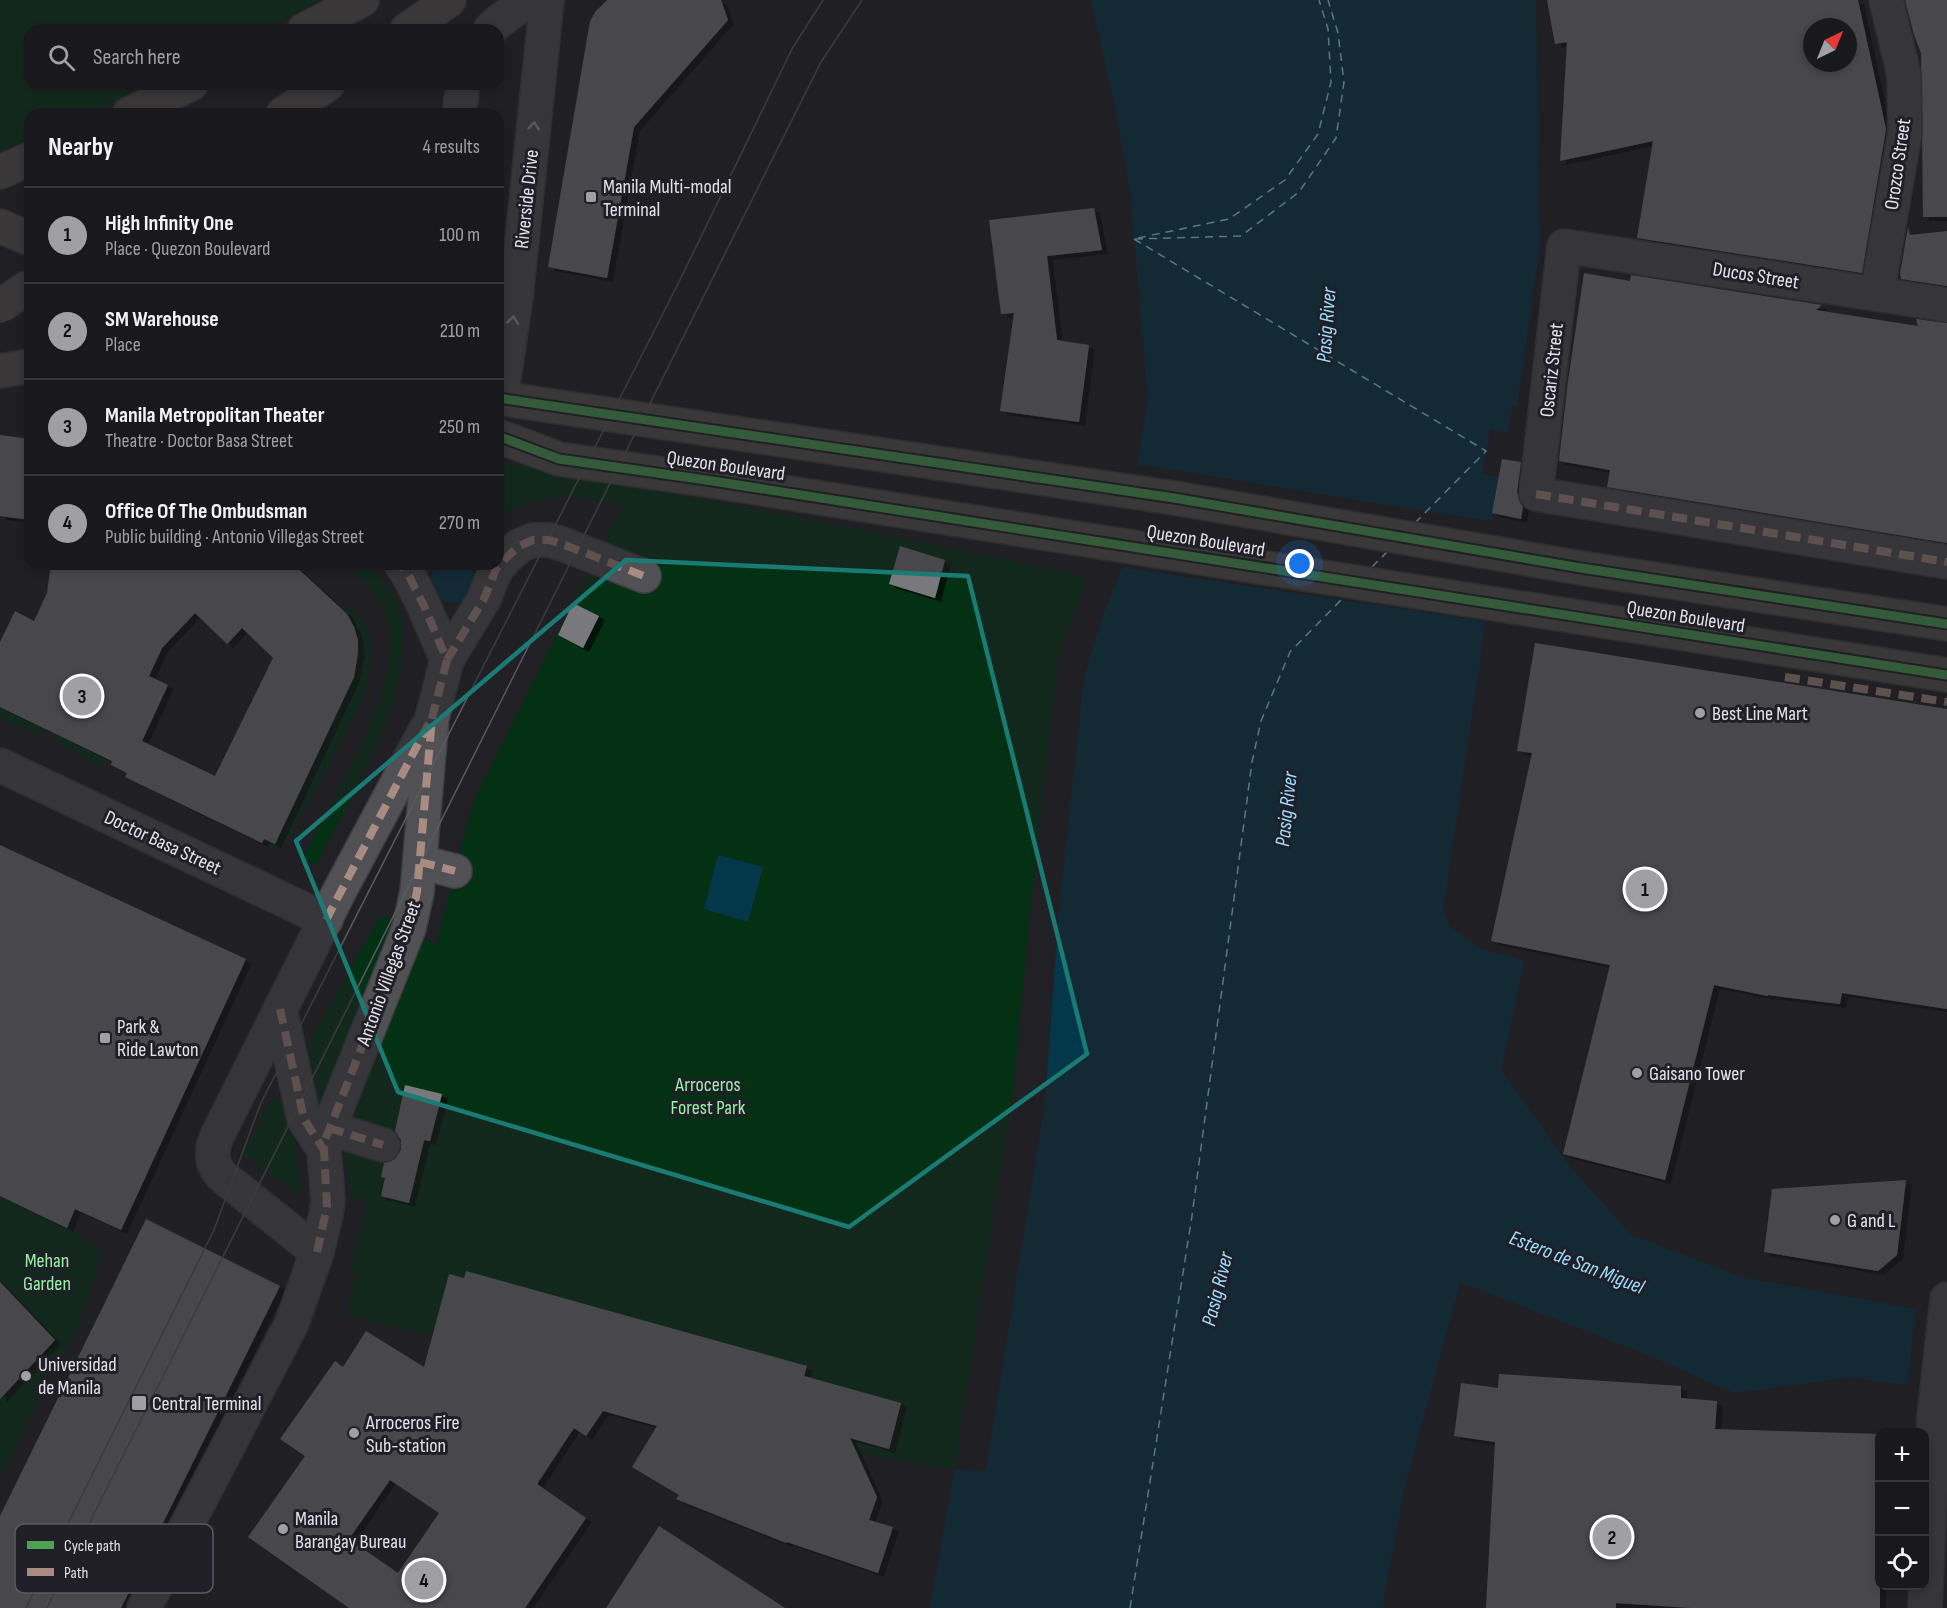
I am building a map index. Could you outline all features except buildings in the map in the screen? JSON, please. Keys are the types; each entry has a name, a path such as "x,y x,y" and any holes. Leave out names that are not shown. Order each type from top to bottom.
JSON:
{"main road":[{"path":"415,24 449,0"},
{"path":"315,24 353,3"},
{"path":"141,108 179,90"},
{"path":"292,108 319,90"},
{"path":"0,172 24,162"},
{"path":"0,226 24,236"},
{"path":"0,306 24,290"},
{"path":"0,292 24,306"},
{"path":"0,371 24,367"},
{"name":"Quezon Boulevard","path":"504,399 1174,498 1581,568 1947,624"},
{"name":"Quezon Boulevard","path":"504,438 559,459 706,480 1947,675"}],"street":[{"path":"496,24 528,0"},
{"name":"Riverside Drive","path":"504,373 516,297 547,0"},
{"name":"Orozco Street","path":"1877,294 1905,132 1904,75 1886,0"},
{"path":"460,108 462,90"},
{"name":"Ducos Street","path":"1564,246 1947,305"},
{"name":"Oscariz Street","path":"1564,246 1536,494 1947,561"},
{"name":"Antonio Villegas Street","path":"504,560 519,546 532,540 549,540 644,576"},
{"path":"405,570 424,606 447,660"},
{"name":"Antonio Villegas Street","path":"188,1524 292,1323 317,1252 327,1207 327,1139 409,928 417,892 432,718 447,660 484,599 493,570"},
{"name":"Antonio Villegas Street","path":"317,1252 222,1176 213,1160 213,1147 280,1009 432,718"},
{"name":"Doctor Basa Street","path":"0,765 326,920"},
{"path":"420,862 455,871"},
{"name":"Antonio Villegas Street","path":"280,1009 304,1119 327,1139"},
{"path":"327,1139 383,1145"},
{"path":"1925,1608 1934,1418 1946,1305"},
{"name":"Antonio Villegas Street","path":"144,1608 152,1593"}],"highlighted area":[{"path":"626,560 968,576 1087,1054 849,1227 398,1092 296,841"}],"green space":[{"path":"0,0 328,0 278,24 24,24 24,90 139,90 102,108 24,108 24,145 0,157"},
{"name":"Arroceros Forest Park","path":"504,462 843,526 1088,577 1064,641 1057,673 1012,1101 955,1469 845,1451 433,1336 345,1315 355,1275 350,1269 367,1204 350,1195 343,1145 349,1120 421,937 436,945 477,794 622,505 565,494 504,511"},
{"path":"352,570 374,570 396,600 404,625 400,674 393,702 371,759 316,865 305,860 304,856 363,739 386,674 390,644 387,618 381,603"},
{"path":"338,604 359,616 370,634 372,655 368,680 349,728 288,840 282,846 272,849 238,832 240,827 275,844 351,678 357,658 356,639 350,621"},
{"path":"0,707 45,728 41,737 0,717"},
{"path":"59,735 107,759 103,767 55,743"},
{"path":"381,915 396,923 316,1115 304,1051"},
{"path":"271,1097 290,1102 302,1194 297,1194 244,1153"},
{"name":"Mehan Garden","path":"0,1196 67,1228 103,1252 78,1328 26,1425 0,1480"}],"water":[{"path":"1091,0 1536,0 1539,249 1517,406 1512,405 1492,513 1484,632 1443,911 1450,927 1482,949 1524,961 1501,1070 1570,1167 1631,1235 1741,1277 1947,1315 1947,1391 1851,1377 1735,1393 1646,1354 1460,1282 1403,1493 1382,1608 930,1608 955,1469 986,1471 1045,1103 1058,922 1084,678 1102,619 1122,568 1148,398 1131,195 1117,115"},
{"path":"435,570 472,570 474,587 470,595 462,602 453,604 438,596 433,589 431,581"},
{"path":"718,855 763,867 748,922 704,909"}],"pier":[{"path":"1490,429 1507,433 1499,477 1482,474"},
{"path":"1136,464 1495,522 1488,622 1119,567"},
{"path":"1915,1309 1947,1312 1947,1394 1907,1388"}],"ferry route":[{"path":"1138,238 1229,219 1285,180 1318,134 1331,82 1328,29 1319,0"},
{"path":"1135,239 1241,236 1299,192 1336,138 1344,82 1338,33 1328,0"},
{"path":"1134,239 1486,451 1416,522"},
{"path":"1372,567 1388,551"},
{"path":"1130,1608 1192,1216 1252,762 1261,721 1290,652 1344,597"}],"tram line":[{"path":"68,1524 214,1230 260,1105 680,280 792,49 823,0"},
{"path":"89,1524 821,62 862,0"},
{"path":"26,1608 33,1593"},
{"path":"47,1608 55,1593"}],"marked path":[{"path":"1536,494 1947,562"},
{"path":"504,560 519,546 533,540 549,540 644,576"},
{"path":"317,1252 327,1207 325,1140 409,928 417,892 432,718 447,660 424,606 405,570"},
{"path":"447,660 484,599 496,570"},
{"path":"1785,677 1947,702"},
{"path":"326,920 429,723"},
{"path":"420,862 455,871"},
{"path":"280,1009 304,1119 324,1150"},
{"path":"329,1128 383,1145"}],"cycle path":[{"path":"504,399 1174,498 1581,568 1947,624"},
{"path":"504,438 559,459 706,480 1947,675"}],"place":[{"name":"Manila Multi-modal Terminal","path":"591,197"},
{"name":"Manila Metropolitan Theater","path":"82,696"},
{"name":"Best Line Mart","path":"1700,713"},
{"name":"High Infinity One","path":"1645,889"},
{"name":"Park & Ride Lawton","path":"105,1038"},
{"name":"Gaisano Tower","path":"1637,1073"},
{"name":"G and L","path":"1835,1220"},
{"name":"Universidad de Manila","path":"26,1376"},
{"name":"Central Terminal","path":"139,1403"},
{"name":"Arroceros Fire Sub-station","path":"354,1433"},
{"name":"Manila Barangay Bureau","path":"283,1529"},
{"name":"SM Warehouse","path":"1612,1537"},
{"name":"Office Of The Ombudsman","path":"424,1580"}],"water label":[{"name":"Pasig River","path":"1326,325"},
{"name":"Pasig River","path":"1286,809"},
{"name":"Estero de San Miguel","path":"1577,1262"},
{"name":"Pasig River","path":"1217,1289"}]}
